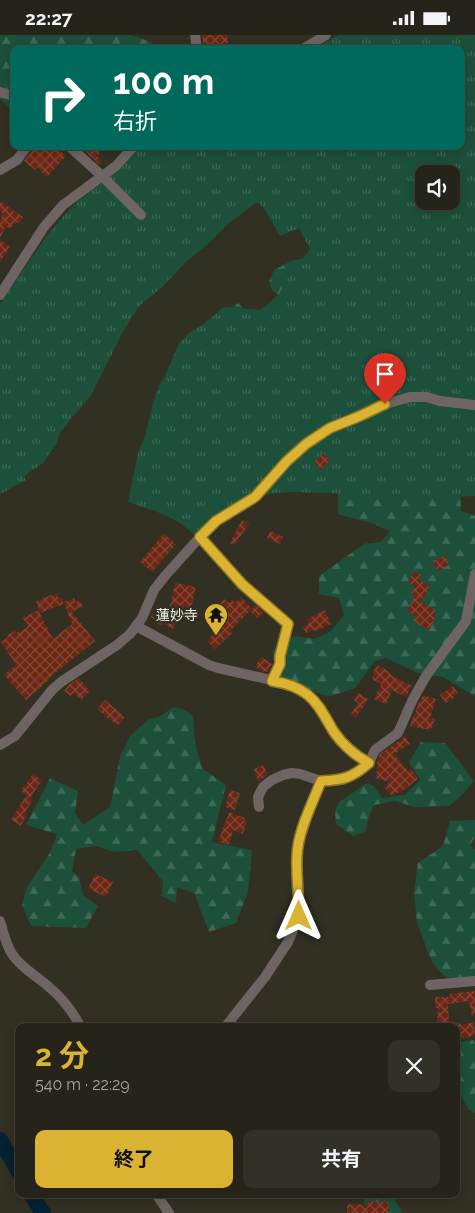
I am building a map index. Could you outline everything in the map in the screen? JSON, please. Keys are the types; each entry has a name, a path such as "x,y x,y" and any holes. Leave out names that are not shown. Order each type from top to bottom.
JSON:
{"street":[{"path":"310,45 326,35"},
{"path":"0,170 17,160 24,150"},
{"path":"73,150 141,215"},
{"path":"0,295 44,227 63,205 116,166 130,150"},
{"path":"0,745 14,735 61,682 117,645 130,634 142,618 154,590 200,537 216,521 255,497 287,461 306,444 330,428 385,404 410,397 426,397 440,401 475,405"},
{"path":"200,537 242,584 288,624 280,656 280,664 272,681"},
{"path":"259,807 258,797 263,787 272,780 292,773 321,781 342,780 360,771 369,763 376,750 398,733 413,699 426,676 466,621 475,574"},
{"path":"136,626 210,665 289,684 307,694 321,708 335,733 361,759 369,763"},
{"path":"228,1023 265,977 288,942 299,916 297,856 300,839 321,781"},
{"path":"0,921 14,957 61,998 78,1023"},
{"path":"430,985 475,981"},
{"path":"159,1198 169,1213"}],"green space":[{"path":"0,35 131,35 151,42 153,45 10,45 10,108 0,99"},
{"path":"338,35 475,35 475,496 274,493 244,499 194,535 172,518 128,502 138,453 145,436 153,403 178,345 189,333 224,307 261,310 278,295 310,249 299,228 280,236 264,208 257,202 228,224 188,260 162,287 138,307 91,395 60,433 57,443 43,463 24,476 26,480 0,494 0,304 45,238 79,200 119,170 136,150 465,150 465,45 321,45"},
{"path":"320,255 460,484 461,511 475,516 475,696 443,677 418,673 386,658 375,661 355,688 331,696 322,695 281,676 273,660 273,650 294,636 314,639 330,632 344,615 339,598 319,594 319,576 364,544 381,542 390,531 374,524 338,514 340,481 165,375 187,343 238,303 255,319 278,295 272,290 269,282 274,270 291,261"},
{"path":"173,707 183,709 193,716 195,743 202,768 226,785 212,842 252,850 248,892 236,923 209,932 194,893 177,887 176,903 161,896 163,881 137,850 115,852 96,846 76,849 72,871 79,877 83,895 98,906 86,928 31,926 22,905 27,887 51,851 57,834 26,825 50,778 78,791 75,813 83,825 110,807 120,757 130,736 149,719 159,717"},
{"path":"421,742 445,743 474,781 461,796 449,806 414,807 395,801 374,805 368,819 366,831 353,836 336,824 335,811 339,802 367,783 374,786 382,798 405,795 420,780 409,762"},
{"path":"475,820 475,837 470,845 475,850 475,977 449,979 432,962 417,923 414,892 418,863 443,846 450,821"},
{"path":"473,1040 475,1043 475,1113 468,1109 460,1093 460,1042"},
{"path":"367,1198 393,1198 402,1213 364,1213 364,1201"}],"building":[{"path":"202,35 227,35 228,43 203,45"},
{"path":"33,150 59,150 66,156 47,177 37,167 35,170 24,161"},
{"path":"84,150 102,150 97,156 102,161 99,164"},
{"path":"0,201 23,217 19,223 16,222 10,229 6,226 0,238 0,220 3,213 0,211"},
{"path":"0,240 10,247 0,262"},
{"path":"323,453 330,461 321,470 314,462"},
{"path":"242,520 249,524 234,545 230,543"},
{"path":"270,531 283,537 280,544 267,538"},
{"path":"164,533 176,544 152,572 140,562"},
{"path":"445,556 449,565 437,571 433,561"},
{"path":"414,572 421,575 419,579 429,586 421,602 435,610 434,612 436,613 429,630 413,621 416,616 407,611 415,596 411,593 415,587 408,582"},
{"path":"175,583 196,587 191,609 183,607 176,618 179,619 173,629 162,623 161,625 151,617 158,606 167,611 171,603"},
{"path":"57,593 59,599 62,598 64,604 40,613 36,601"},
{"path":"241,597 252,609 230,631 232,633 215,649 207,641 219,628 214,622 220,615 218,613 221,610 217,606 224,599 228,603 232,600 235,603"},
{"path":"74,598 76,602 80,600 83,606 72,612 95,641 49,678 26,700 4,675 16,665 1,642 8,637 7,635 28,627 23,618 38,610 53,639 72,624 64,602"},
{"path":"256,605 263,612 257,618 250,611"},
{"path":"325,610 331,624 316,631 306,633 303,627 309,623 307,619"},
{"path":"261,657 272,664 268,672 255,667"},
{"path":"377,665 390,672 394,677 412,686 406,697 392,690 386,704 374,699 381,684 372,679"},
{"path":"79,678 90,691 81,700 74,693 71,696 64,691"},
{"path":"453,686 458,693 446,703 440,695"},
{"path":"358,693 368,699 356,718 351,714 358,703 354,700"},
{"path":"423,695 436,699 430,718 435,719 431,730 410,726"},
{"path":"105,700 125,717 118,726 97,709"},
{"path":"404,735 410,744 394,754 408,771 411,769 418,779 400,793 392,796 384,787 390,782 375,778 378,766 376,764 380,754 402,739"},
{"path":"264,765 267,775 258,782 254,769"},
{"path":"33,774 42,780 30,798 21,791"},
{"path":"230,790 240,793 235,810 225,807"},
{"path":"26,796 33,800 25,812 27,814 21,826 11,820"},
{"path":"229,812 245,818 244,821 247,822 243,834 233,830 229,845 218,842"},
{"path":"95,874 113,882 106,897 88,889"},
{"path":"475,991 475,1015 472,1016 469,1001 448,1004 449,1020 457,1023 437,1023 438,1008 435,1008 435,997 450,997 450,994"},
{"path":"474,1022 475,1035 464,1038 460,1036 460,1024"},
{"path":"368,1201 389,1202 388,1213 347,1213 347,1204 368,1205"}],"waterway":[{"path":"0,1140 15,1165"},
{"path":"34,1198 43,1213"}],"place":[{"name":"蓮妙寺","path":"216,636"}],"route":[{"path":"299,916 297,856 300,839 321,781 342,780 360,771 369,763 361,759 335,733 321,708 307,694 289,684 272,681 280,664 280,656 288,624 242,584 200,537 216,521 255,497 287,461 306,444 330,428 385,404"}]}
